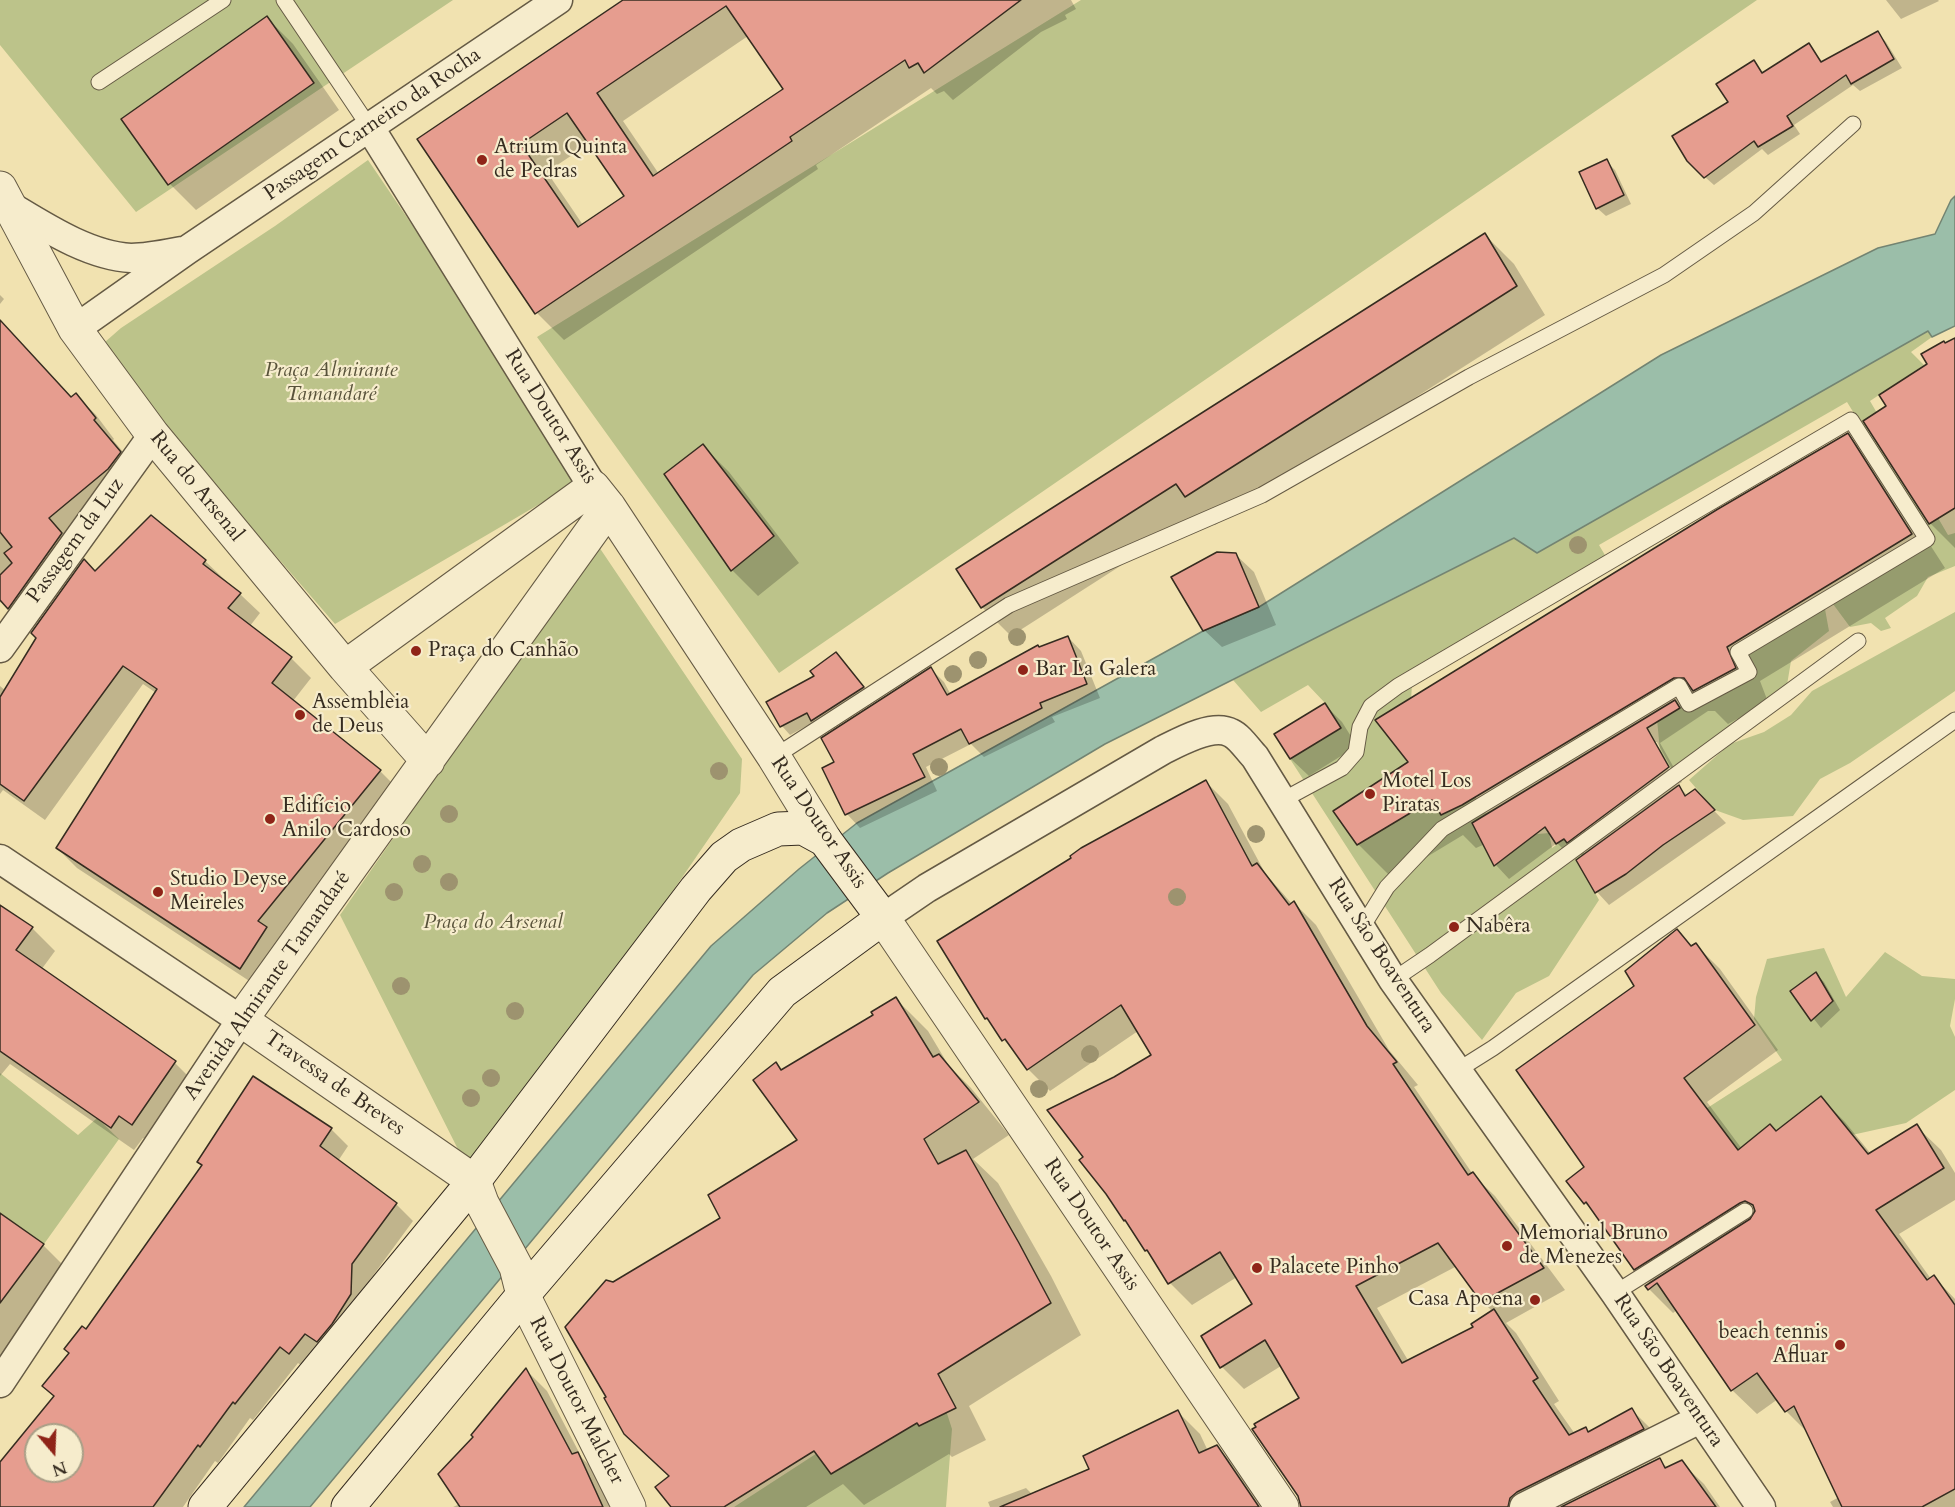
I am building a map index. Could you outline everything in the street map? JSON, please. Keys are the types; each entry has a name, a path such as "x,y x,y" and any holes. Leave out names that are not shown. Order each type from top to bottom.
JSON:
{"street":[{"name":"Passagem Carneiro da Rocha","path":"75,329 187,250 558,0"},
{"name":"Rua Doutor Assis","path":"370,128 601,497 774,757 825,840 874,906 1282,1507"},
{"name":"Passagem Carneiro da Rocha","path":"5,197 53,232 95,250 130,258 187,250"},
{"name":"Rua do Arsenal","path":"5,197 75,329 153,435 345,667 428,760"},
{"name":"Passagem da Luz","path":"0,648 153,435"},
{"path":"345,667 601,497"},
{"name":"Avenida Almirante Tamandaré","path":"0,1383 241,1020 428,760 601,497"},
{"name":"Rua São Boaventura","path":"874,906 927,888 1163,750 1214,730 1231,732 1255,757 1393,980 1615,1293 1761,1507"},
{"path":"205,1507 478,1192 696,889 724,857 741,845 778,830 802,828 825,840"},
{"name":"Travessa de Breves","path":"0,859 241,1020 478,1192 520,1281"},
{"path":"348,1507 520,1281 782,992 874,906"},
{"name":"Rua Doutor Malcher","path":"520,1281 629,1507"},
{"path":"1524,1507 1700,1419"}],"lane":[{"path":"99,82 223,0"},
{"path":"284,0 370,128"},
{"path":"774,757 1009,605 1262,495 1469,377 1664,275 1754,213 1853,124"},
{"path":"1281,801 1341,768 1356,752 1360,727 1371,706 1398,686 1851,420 1927,539 1738,652 1749,672 1689,704 1679,686 1442,829 1387,887 1361,929"},
{"path":"1393,980 1858,641"},
{"path":"1458,1070 1503,1041 1955,720"},
{"path":"1615,1293 1745,1211"}],"green space":[{"path":"0,0 453,0 136,212 0,45"},
{"path":"1081,0 1757,0 779,673 537,337"},
{"name":"Praça Almirante Tamandaré","path":"368,160 584,478 335,624 97,349 121,328 275,226"},
{"path":"1928,330 1932,337 1911,352 1924,365 1870,401 1948,535 1955,533 1955,566 1928,577 1917,596 1885,618 1891,628 1881,631 1871,623 1850,627 1833,604 1933,541 1847,402 1599,545 1612,567 1412,685 1411,700 1486,813 1498,808 1515,836 1549,833 1552,848 1573,833 1591,865 1583,871 1599,900 1549,976 1516,993 1482,1040 1441,993 1290,759 1341,728 1325,703 1308,685 1261,712 1233,680"},
{"name":"Praça do Arsenal","path":"597,544 742,759 740,793 474,1181 340,915"},
{"path":"1816,600 1825,609 1829,631 1791,661 1787,685 1670,769 1660,752 1657,719 1743,672 1735,654"},
{"path":"1955,612 1955,691 1850,763 1820,779 1793,816 1743,820 1715,810 1689,780 1730,744 1764,732 1791,715 1812,691"},
{"path":"1824,948 1846,997 1885,952 1922,976 1955,979 1955,999 1950,1026 1955,1037 1955,1090 1906,1123 1721,1164 1687,1121 1782,1060 1754,1019 1756,997 1767,959"},
{"path":"0,1073 78,1135 97,1118 119,1139 44,1244 0,1213"},
{"path":"936,1379 952,1429 946,1507 734,1507 902,1398"}],"shaded area":[{"path":"1955,196 1955,326 1932,337 1928,331 1537,553 1514,538 1105,744 888,873 827,913 753,975 310,1507 244,1507 711,946 799,869 857,823 1203,631 1259,607 1661,355 1878,248 1935,234"}],"building":[{"name":"Atrium Quinta de Pedras","path":"623,0 1021,0 924,73 918,63 909,68 905,60 790,137 792,141 535,314 417,139","holes":["726,6 783,89 653,176 597,93","567,113 624,196 578,227 521,144"]},
{"path":"267,16 314,83 168,185 121,119"},
{"path":"1878,31 1894,59 1851,84 1846,75 1787,116 1793,126 1758,147 1754,141 1704,178 1687,161 1672,136 1728,102 1716,84 1754,60 1762,73 1809,43 1821,62"},
{"path":"1607,159 1624,195 1596,209 1579,172"},
{"path":"1485,233 1517,286 1185,497 1176,484 981,608 956,569"},
{"path":"0,320 71,397 76,393 96,418 94,420 121,452 108,469 49,518 62,533 8,609 0,600 0,575 12,563 4,553 12,547 0,532"},
{"path":"1955,338 1955,508 1929,524 1863,421 1886,406 1879,395 1927,364 1921,354 1944,341 1945,343"},
{"path":"1848,433 1912,534 1727,647 1736,668 1693,691 1684,678 1674,678 1462,805 1441,815 1432,800 1357,845 1333,811 1408,762 1375,720 1718,509"},
{"path":"703,444 774,536 731,571 664,474"},
{"path":"151,515 206,560 203,564 241,593 228,608 292,657 272,683 381,770 258,921 267,927 240,969 56,848 157,689 123,666 24,801 0,784 0,697 36,638 31,633 84,559 95,571"},
{"path":"1217,552 1236,553 1259,607 1203,631 1171,577"},
{"path":"1068,636 1087,684 1040,703 1042,708 969,744 961,729 913,754 925,777 845,815 822,768 834,762 821,738 931,667 947,695 1038,645 1039,647"},
{"path":"836,652 864,687 811,721 807,713 780,727 766,702 814,676 810,671"},
{"path":"1675,700 1680,708 1647,728 1669,767 1567,843 1564,839 1556,844 1545,827 1494,866 1472,823"},
{"path":"1325,703 1341,728 1290,759 1274,734"},
{"path":"1206,780 1252,866 1257,863 1289,905 1294,901 1367,1026 1397,1062 1393,1064 1468,1175 1473,1172 1544,1268 1481,1302 1438,1243 1356,1286 1402,1363 1473,1327 1471,1324 1494,1309 1538,1378 1533,1381 1569,1435 1586,1427 1588,1432 1632,1408 1644,1429 1517,1492 1510,1498 1508,1507 1301,1507 1298,1496 1252,1429 1256,1427 1254,1424 1299,1398 1265,1340 1220,1368 1201,1336 1252,1304 1220,1252 1168,1284 1147,1250 1145,1251 1125,1220 1079,1160 1083,1157 1047,1110 1114,1077 1151,1055 1121,1005 1027,1070 1005,1039 1002,1041 987,1018 985,1019 937,941 1071,858 1070,856 1081,848"},
{"path":"1679,785 1685,796 1695,789 1715,810 1663,845 1626,874 1595,893 1576,860"},
{"path":"0,905 33,927 16,950 176,1061 132,1125 119,1116 111,1128 0,1051"},
{"path":"1677,929 1691,946 1696,943 1755,1025 1684,1078 1738,1150 1770,1124 1776,1131 1821,1096 1868,1154 1917,1124 1944,1168 1876,1210 1927,1280 1934,1275 1955,1305 1955,1489 1922,1507 1842,1507 1794,1406 1785,1412 1757,1373 1731,1391 1657,1283 1648,1290 1645,1286 1750,1219 1755,1211 1753,1205 1745,1201 1740,1203 1634,1270 1586,1202 1584,1204 1566,1181 1584,1167 1516,1070 1634,986 1625,971"},
{"path":"1816,972 1833,1001 1811,1021 1790,991"},
{"path":"896,997 933,1057 939,1054 979,1102 924,1139 938,1164 966,1150 1051,1303 938,1374 956,1408 919,1426 917,1423 831,1474 814,1451 724,1507 671,1507 655,1487 669,1476 624,1434 604,1398 606,1397 565,1327 606,1280 613,1282 720,1218 708,1195 797,1140 753,1080 776,1062 781,1070 873,1015 871,1012"},
{"path":"253,1076 332,1128 320,1146 397,1203 352,1264 351,1294 332,1324 317,1342 305,1334 289,1354 280,1347 235,1404 233,1402 200,1447 198,1445 153,1507 0,1507 0,1462 24,1433 24,1483 84,1483 84,1423 32,1423 54,1396 42,1386 69,1353 64,1349 82,1326 86,1329 202,1165 197,1162"},
{"path":"0,1213 44,1244 0,1303"},
{"path":"526,1368 572,1454 578,1452 603,1507 460,1507 438,1474 473,1437 471,1435"},
{"path":"1178,1410 1199,1453 1217,1445 1259,1507 1000,1507 1089,1469 1083,1456"},
{"path":"1660,1458 1665,1468 1682,1460 1716,1507 1561,1507"}],"place":[{"name":"Atrium Quinta de Pedras","path":"482,160"},
{"name":"Praça do Canhão","path":"416,651"},
{"name":"Bar La Galera","path":"1023,670"},
{"name":"Assembleia de Deus","path":"300,715"},
{"name":"Motel Los Piratas","path":"1370,794"},
{"name":"Edifício Anilo Cardoso","path":"270,819"},
{"name":"Studio Deyse Meireles","path":"158,892"},
{"name":"Nabêra","path":"1454,927"},
{"name":"Memorial Bruno de Menezes","path":"1507,1246"},
{"name":"Palacete Pinho","path":"1257,1268"},
{"name":"Casa Apoena","path":"1535,1300"},
{"name":"beach tennis Afluar","path":"1840,1345"}]}
